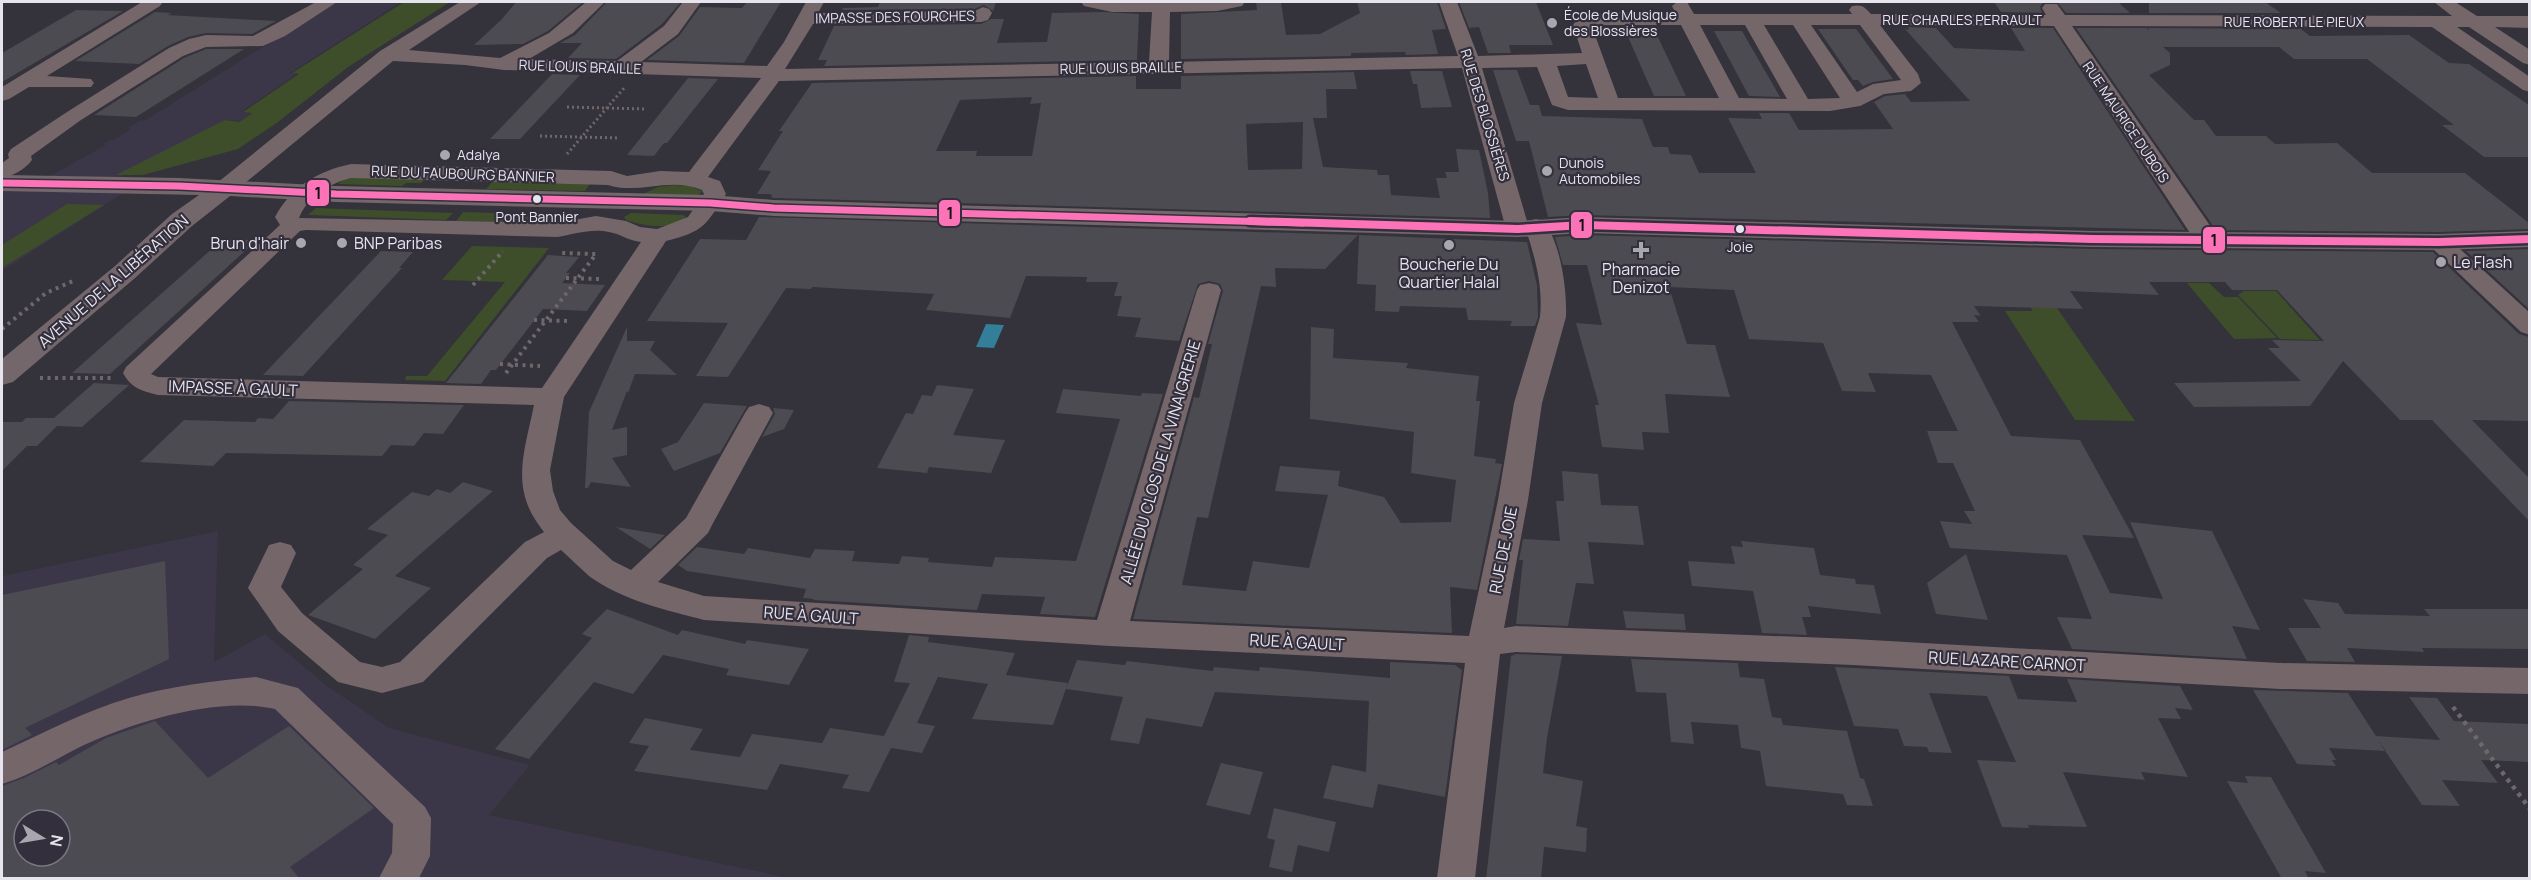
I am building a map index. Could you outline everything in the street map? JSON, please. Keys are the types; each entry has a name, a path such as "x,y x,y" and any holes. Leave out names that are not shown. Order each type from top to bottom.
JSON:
{"main road":[{"name":"RUE DU FAUBOURG BANNIER","path":"3,182 218,193 299,207 609,204 1527,227 2208,240 2439,242 2529,239"},
{"name":"AVENUE DE LA LIBÉRATION","path":"2,375 125,272 182,220 218,193"}],"street":[{"path":"2,95 154,2"},
{"path":"3,182 21,160 19,154 74,116 176,52 206,41 256,42 278,33 328,2"},
{"path":"218,193 387,55 472,2"},
{"path":"504,64 552,40 578,21 596,2"},
{"path":"620,69 670,30 692,2"},
{"path":"1090,2 1112,8 1161,4 1217,6 1236,2"},
{"name":"RUE DES BLOSSIÈRES","path":"1448,2 1527,227"},
{"path":"1851,2 1865,20"},
{"name":"RUE MAURICE DUBOIS","path":"2047,2 2208,240"},
{"path":"2187,2 2210,22"},
{"path":"2443,2 2529,59"},
{"path":"1159,67 1161,4"},
{"path":"657,236 696,222 716,194 712,186 696,178 752,101 764,90 793,44 810,10"},
{"name":"IMPASSE DES FOURCHES","path":"810,10 981,16 983,13"},
{"path":"1683,10 1732,104"},
{"name":"RUE CHARLES PERRAULT","path":"1610,104 1582,26 1587,21 1596,19 1683,10 1751,19 2059,21"},
{"path":"1751,19 1801,105"},
{"path":"1798,19 1853,102"},
{"name":"RUE CHARLES PERRAULT","path":"1545,61 1562,103 1830,105 1853,102 1880,88 1904,87 1911,83 1911,78 1865,20"},
{"name":"RUE ROBERT LE PIEUX","path":"2059,21 2529,22"},
{"path":"2437,22 2529,86"},
{"name":"RUE LOUIS BRAILLE","path":"387,55 465,59 504,64 774,73 1470,62"},
{"path":"1470,62 1578,60 1593,56"},
{"path":"24,81 84,83"},
{"name":"RUE DU FAUBOURG BANNIER","path":"657,236 634,234 618,226 609,204 651,178 696,178"},
{"name":"IMPASSE À GAULT","path":"299,207 136,373 139,379 158,386 549,382"},
{"name":"RUE DE JOIE","path":"1456,879 1484,644 1514,500 1528,403 1555,304 1545,246 1527,227"},
{"name":"RUE À GAULT","path":"657,236 549,382 535,470 538,491 546,514 564,535 602,569 635,586 669,599 704,608 1110,633 1471,650 1484,644"},
{"path":"2439,242 2462,261 2529,327"},
{"name":"ALLÉE DU CLOS DE LA VINAIGRERIE","path":"1110,633 1209,290"},
{"path":"635,586 692,532 759,413"},
{"path":"280,553 264,588 290,622 350,673 382,680 411,673 536,550 564,535"},
{"name":"RUE LAZARE CARNOT","path":"1484,644 1516,639 1853,652 2280,676 2529,681"},
{"path":"2,769 74,734 130,712 211,695 256,691 286,698 412,818 411,856 398,879"}],"path":[{"path":"561,162 640,69"},
{"path":"567,107 644,109"},
{"path":"540,136 620,138"},
{"path":"473,285 501,251 511,252"},
{"path":"506,374 596,254 550,253"},
{"path":"566,279 601,279"},
{"path":"2,329 46,293 78,280"},
{"path":"534,320 580,321"},
{"path":"500,364 513,365 549,382"},
{"path":"39,378 139,379"},
{"path":"2434,680 2529,809"}],"shaded area":[{"path":"335,2 401,2 290,73 297,74 241,112 251,113 239,121 225,120 117,179 143,180 2,271 2,184 18,175 48,177 106,145 103,144 114,140 139,121 144,121"},
{"path":"218,531 214,662 265,634 327,686 389,728 530,765 489,815 790,878 2,878 2,576"}],"green space":[{"path":"404,2 450,2 348,67 278,122 238,149 143,175 116,175 225,120 239,122 252,113 243,112 299,74 292,73"},
{"path":"346,177 425,179 421,183 406,183 402,186 338,184"},
{"path":"494,180 591,182 585,191 486,189"},
{"path":"690,186 702,191 699,195 643,194 658,187"},
{"path":"67,204 104,205 2,268 2,245"},
{"path":"316,208 453,213 446,220 308,215"},
{"path":"463,212 563,215 556,223 456,221"},
{"path":"631,213 684,215 686,217 673,224 657,226 626,220 624,217"},
{"path":"472,246 549,248 445,381 405,380 406,376 427,376 505,282 442,280"},
{"path":"2187,283 2209,283 2224,297 2238,297 2277,338 2234,339"},
{"path":"2244,291 2276,291 2320,340 2280,339 2238,295"},
{"path":"2046,292 2135,421 2075,420 2005,311 2032,311 2031,308"}],"water":[{"path":"986,324 1004,325 994,348 976,347"}],"building":[{"path":"516,2 583,2 548,31 523,44 474,45 502,19"},
{"path":"607,2 681,2 662,24 616,59 568,58 582,43 560,43 575,35"},
{"path":"747,2 781,2 744,63 647,60 679,36 700,7 742,8"},
{"path":"880,2 996,2 993,11 984,5 974,9 842,10 843,8 878,7"},
{"path":"1256,2 1281,2 1286,35 1320,34 1360,13 1357,2 1437,2 1446,29 1432,30 1438,54 1351,53 1351,56 1181,59 1181,14 1257,10"},
{"path":"1459,2 1536,2 1553,45 1509,45 1511,53 1488,53 1479,27 1469,28"},
{"path":"1994,2 2057,2 2043,3 2040,7 2042,13 2001,12"},
{"path":"2057,2 2118,2 2130,13 2066,13"},
{"path":"2149,2 2265,2 2281,13 2149,13"},
{"path":"76,10 123,11 2,82 2,53"},
{"path":"155,12 172,13 167,15 276,21 252,34 206,33 188,37 139,64 75,61"},
{"path":"1052,13 1139,14 1137,60 824,66 827,60 818,60 834,26 981,24 991,19 1004,19 997,43 1047,42"},
{"path":"1908,27 1936,28 1954,48 2025,51 2011,28 2053,28 2185,230 1583,215 1548,217 1529,141 1516,141 1493,70 1517,70 1530,105 1539,105 1542,116 1642,119 1653,147 1668,147 1670,154 1691,155 1699,173 1756,173 1728,118 1762,119 1759,113 1789,113 1799,130 1893,129 1874,102 1885,96 1905,94 1911,102 1970,101 1905,29 1909,30"},
{"path":"2076,28 2301,29 2310,36 2409,35 2449,63 2469,64 2529,105 2529,157 2484,157 2442,125 2454,125 2367,59 2294,59 2279,47 2163,47 2170,53 2170,65 2149,75 2194,120 2204,120 2216,136 2266,136 2275,144 2337,143 2372,173 2465,173 2529,223 2529,229 2439,232 2216,230"},
{"path":"1818,29 1856,29 1893,79 1863,86 1858,80 1853,80"},
{"path":"1625,30 1655,31 1686,96 1654,96"},
{"path":"1714,31 1742,31 1780,97 1749,96"},
{"path":"206,49 244,49 136,117 94,115 184,58"},
{"path":"1410,71 1442,71 1452,107 1421,108 1417,84 1413,84"},
{"path":"1354,72 1357,89 1326,89 1327,118 1313,118 1323,167 1377,170 1378,175 1389,175 1391,195 1440,198 1436,178 1447,178 1445,172 1459,172 1456,149 1479,150 1488,193 1490,218 774,198 769,194 757,194 771,171 758,170 783,131 779,131 812,83 1136,76 1136,89 1181,89 1181,76","holes":["1032,97 1030,104 1041,103 1032,156 976,156 977,151 936,151 960,100","1303,122 1302,169 1248,170 1246,124"]},
{"path":"552,74 580,75 520,139 490,139"},
{"path":"688,78 718,79 654,156 627,155"},
{"path":"759,217 1358,235 1325,269 1275,268 1276,287 1261,286 1208,518 1197,517 1182,585 1246,591 1253,561 1309,568 1328,495 1275,491 1280,466 1340,471 1338,486 1384,497 1401,523 1451,522 1456,480 1411,473 1414,432 1310,419 1311,327 1334,329 1333,358 1408,363 1406,368 1479,376 1476,401 1480,401 1474,456 1496,459 1495,463 1502,464 1477,590 1450,587 1452,633 1133,619 1194,397 1199,398 1212,344 1208,344 1223,291 1220,284 1209,281 1198,284 1179,341 1135,337 1141,318 1117,316 1122,296 1114,296 1118,282 1086,282 1087,277 1026,276 1010,318 926,310 934,294 812,287 811,289 786,288 728,377 696,376 728,323 647,321 700,239 746,240"},
{"path":"1359,235 1527,242 1537,285 1538,317 1535,326 1510,326 1512,321 1468,320 1466,308 1400,306 1399,312 1375,311 1376,285 1357,284"},
{"path":"1583,235 2092,249 2433,252 2519,334 2529,337 2529,421 2472,420 2529,478 2529,521 2432,420 2400,420 2343,361 2310,406 2194,407 2174,383 2301,381 2268,348 2280,348 2272,340 2324,341 2277,290 2232,290 2225,282 2149,282 2159,295 2070,291 2083,309 1974,306 1981,316 1974,315 1979,322 1952,322 2011,436 2080,440 2134,538 2082,535 2110,593 2163,599 2130,522 2212,531 2260,630 2232,626 2247,659 2072,649 2057,617 2092,619 2067,555 1950,548 1940,521 1972,524 1964,511 1975,511 1953,463 1938,463 1927,431 1958,431 1931,375 1868,373 1876,392 1842,391 1823,343 1749,339 1734,290 1669,287 1687,344 1715,345 1730,397 1665,394 1669,433 1642,432 1644,450 1602,447 1595,405 1599,405 1576,323 1602,325 1587,265 1563,265 1555,237"},
{"path":"223,239 257,240 110,374 72,373"},
{"path":"2529,249 2529,309 2466,251"},
{"path":"381,251 413,252 399,268 402,268 303,376 263,375"},
{"path":"548,255 579,257 566,273 570,273 562,283 605,285 587,311 543,309 496,370 491,370 481,384 446,383"},
{"path":"627,327 627,341 655,341 650,350 677,375 635,374 628,393 627,391 612,430 627,427 627,455 612,458 631,487 591,482 588,488 585,488 589,412"},
{"path":"94,383 129,385 82,427 57,426 37,446 27,446 2,471 2,422 22,422 26,418 54,418"},
{"path":"937,385 974,389 953,435 1005,440 991,473 929,467 927,473 877,468 906,413 913,414 922,395 932,396"},
{"path":"1063,389 1141,396 1142,393 1163,394 1095,617 1040,614 1045,597 982,594 977,610 813,600 803,598 806,589 687,571 678,565 697,547 744,554 748,548 810,558 815,549 855,551 852,561 899,564 902,556 929,558 928,562 992,567 995,557 1076,561 1120,419 1056,413"},
{"path":"289,401 464,405 443,434 424,433 414,446 391,445 382,456 226,453 213,466 140,462 184,420 255,422 258,418 273,419"},
{"path":"704,403 747,406 720,453 674,471 661,449 678,442"},
{"path":"773,408 794,410 784,429 762,437 775,414"},
{"path":"1562,471 1598,474 1601,505 1638,506 1644,545 1588,542 1594,584 1576,583 1568,626 1516,624 1523,560 1519,560 1523,539 1560,541 1556,501 1564,501"},
{"path":"463,482 493,491 395,576 431,588 375,639 308,615 363,569 353,565 388,535 367,529 412,492 429,496 437,489 450,493"},
{"path":"616,527 665,535 650,549"},
{"path":"1741,541 1814,548 1820,575 1855,579 1856,584 1874,585 1881,614 1808,606 1811,617 1802,617 1807,635 1762,633 1753,591 1692,586 1688,561 1735,564 1731,546 1743,547"},
{"path":"1966,554 1988,620 1936,614 1927,583"},
{"path":"165,561 169,659 25,728 32,735 2,750 2,595"},
{"path":"2303,599 2338,603 2345,614 2430,616 2424,609 2529,609 2529,649 2422,648 2424,652 2347,648 2355,662 2307,661 2288,628 2321,628"},
{"path":"607,609 678,635 682,630 745,644 747,640 809,649 789,685 726,675 729,669 663,655 633,694 594,682 529,759 495,749 592,638 582,634"},
{"path":"1623,611 1684,614 1686,630 1626,628"},
{"path":"909,635 929,637 928,642 1015,653 1006,675 1068,683 1053,725 972,719 988,684 938,677 917,723 935,726 922,753 891,748 869,792 842,788 849,775 780,764 767,790 634,771 649,746 629,743 645,718 703,729 690,750 740,757 752,734 822,743 830,728 884,736 910,683 894,682"},
{"path":"1516,654 1562,656 1543,773 1583,781 1576,826 1587,828 1586,852 1544,847 1541,879 1486,879 1511,656"},
{"path":"1631,659 1738,663 1740,677 1764,679 1772,717 1781,718 1783,725 1847,731 1860,778 1864,779 1873,806 1847,805 1843,794 1766,786 1760,751 1741,748 1738,725 1691,722 1694,744 1671,742 1666,693 1636,692"},
{"path":"1077,660 1125,665 1127,661 1213,671 1214,667 1259,671 1260,667 1390,678 1390,662 1455,665 1462,670 1445,797 1378,784 1373,808 1323,798 1332,765 1366,772 1369,701 1215,692 1202,727 1146,718 1139,744 1110,740 1123,697 1066,689"},
{"path":"1835,667 2009,676 2018,699 2077,702 2067,679 2180,686 2193,710 2175,708 2181,719 2158,718 2188,777 2141,772 2145,780 2063,772 2087,827 2028,825 2029,828 2002,827 1977,760 2016,762 1987,696 1929,693 1952,753 1929,752 1927,747 1904,746 1898,729 1854,726"},
{"path":"2253,690 2348,693 2376,736 2440,740 2409,697 2437,698 2454,721 2529,724 2529,762 2481,760 2498,783 2442,780 2460,806 2422,805 2385,751 2329,748 2336,760 2332,760 2336,766 2297,764"},
{"path":"155,721 208,778 289,726 374,808 290,867 300,879 2,879 2,786 56,762 59,765 106,738"},
{"path":"1221,763 1263,772 1250,815 1206,805"},
{"path":"2245,776 2271,777 2326,873 2305,871 2309,879 2282,879 2227,781 2248,783"},
{"path":"1274,808 1336,822 1329,852 1298,845 1292,872 1269,867 1275,840 1267,838"}],"transit line":[{"name":"1","path":"2,183 179,186 336,194 710,203 774,208 1518,229 1583,225 2092,239 2439,242 2530,239"}],"place":[{"name":"École de Musique des Blossières","path":"1552,23"},
{"name":"Adalya","path":"445,155"},
{"name":"Dunois Automobiles","path":"1547,171"},
{"name":"Pont Bannier","path":"537,199"},
{"name":"Joie","path":"1740,229"},
{"name":"Brun d'hair","path":"301,243"},
{"name":"BNP Paribas","path":"342,243"},
{"name":"Boucherie Du Quartier Halal","path":"1449,245"},
{"name":"Pharmacie Denizot","path":"1641,250"},
{"name":"Le Flash","path":"2441,262"}]}
